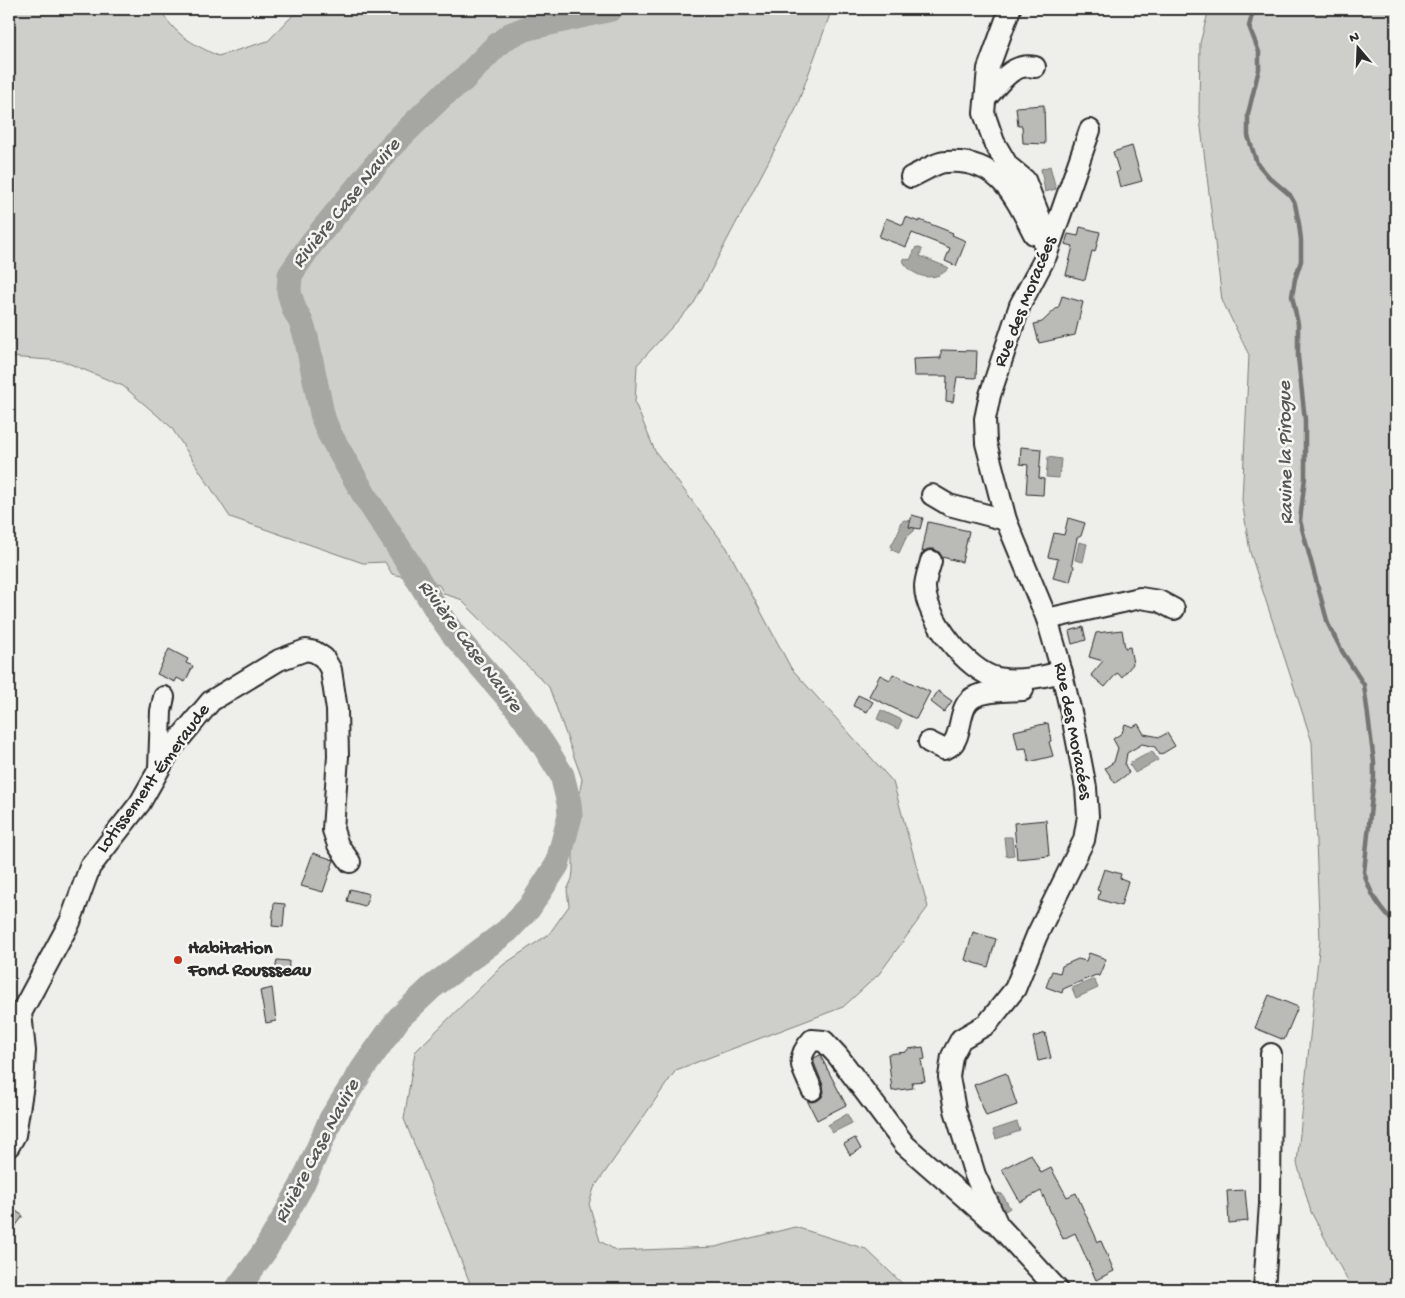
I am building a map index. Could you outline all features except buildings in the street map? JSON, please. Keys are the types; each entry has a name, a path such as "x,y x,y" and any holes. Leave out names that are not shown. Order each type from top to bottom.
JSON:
{"street":[{"path":"1010,9 988,69 984,113 994,142 1008,166 1025,180 1040,220 1046,256"},
{"path":"986,98 1016,67 1027,65 1035,67"},
{"name":"Rue des Moracées","path":"1057,1289 998,1225 975,1176 955,1110 950,1078 952,1056 961,1039 987,1024 1015,989 1037,935 1084,840 1088,816 1086,788 1063,679 1047,619 1006,520 986,443 985,419 990,395 1020,305 1046,256 1090,130"},
{"path":"911,177 944,161 974,164 998,176 1016,199 1046,256"},
{"path":"932,495 949,505 1006,520"},
{"path":"931,561 925,587 928,604 938,625 951,644 970,662 989,676 998,678 1016,680 1063,679"},
{"path":"1047,619 1140,598 1159,601 1174,609"},
{"name":"Lotissement Émeraude","path":"9,1146 16,1135 23,1085 25,1051 21,1013 70,922 90,867 140,803 170,750 211,700 243,680 287,657 306,650 315,652 324,658 331,670 338,710 338,756 332,830 338,845 350,862"},
{"path":"930,742 943,749 950,746 956,740 967,703 974,696 1063,679"},
{"path":"159,770 161,711 164,698"},
{"path":"812,1090 801,1062 805,1048 812,1040 824,1041 838,1056 905,1144 998,1225"},
{"path":"1264,1289 1270,1204 1271,1054"}],"shaded area":[{"path":"9,9 160,9 178,32 200,47 218,56 268,41 299,9 832,9 795,111 694,303 637,365 635,403 655,451 727,548 791,668 893,782 928,907 879,974 843,1007 676,1070 594,1188 589,1204 600,1241 617,1251 715,1247 795,1227 866,1249 908,1289 469,1289 470,1283 404,1119 415,1052 503,965 549,934 569,906 567,890 573,871 573,830 582,779 549,687 460,599 444,594 439,585 392,574 385,562 363,563 230,517 171,427 123,386 63,361 9,357"},
{"path":"1209,9 1396,9 1396,1101 1392,1104 1395,1124 1392,1135 1390,1162 1396,1191 1396,1289 1352,1289 1311,1212 1297,1163 1320,940 1312,742 1250,552 1242,500 1249,355 1222,300 1199,111 1200,43"},
{"path":"1050,166 1056,189 1045,192 1041,169"},
{"path":"916,247 922,249 920,256 949,268 937,276 918,275 907,267 903,261 904,258 910,260"},
{"path":"1048,457 1061,459 1059,478 1046,477"},
{"path":"904,520 911,521 909,527 915,528 906,538 899,553 892,550 891,546 900,529 900,523"},
{"path":"1079,542 1087,544 1083,562 1075,560"},
{"path":"881,710 902,720 898,729 877,719"},
{"path":"1152,751 1158,760 1135,773 1129,764"},
{"path":"1004,837 1012,837 1014,855 1006,856"},
{"path":"1094,979 1098,988 1076,998 1072,988"},
{"path":"847,1114 852,1123 832,1133 828,1125"},
{"path":"1017,1122 1020,1131 996,1139 993,1130"},
{"path":"998,1193 1002,1194 1010,1208 1002,1213 995,1196"}],"waterway":[{"name":"Rivière Case Navire","path":"237,1289 264,1252 282,1221 302,1185 331,1119 364,1067 399,1018 432,987 507,931 529,908 557,865 570,816 569,803 562,775 544,746 517,708 454,635 439,614 366,498 329,433 323,418 306,337 289,292 290,275 311,244 392,145 442,96 463,80 496,46 510,35 528,28 611,9"},
{"name":"Ravine la Pirogue","path":"1256,9 1249,26 1259,52 1259,69 1248,114 1248,136 1257,163 1270,178 1290,195 1295,204 1301,240 1301,261 1292,296 1298,324 1298,357 1305,420 1305,477 1300,521 1328,624 1342,651 1364,685 1374,762 1364,872 1376,901 1396,925"},
{"name":"Ravine la Pirogue","path":"1396,1233 1394,1252 1396,1264"}],"place":[{"name":"Habitation Fond Roussseau","path":"178,960"}]}
